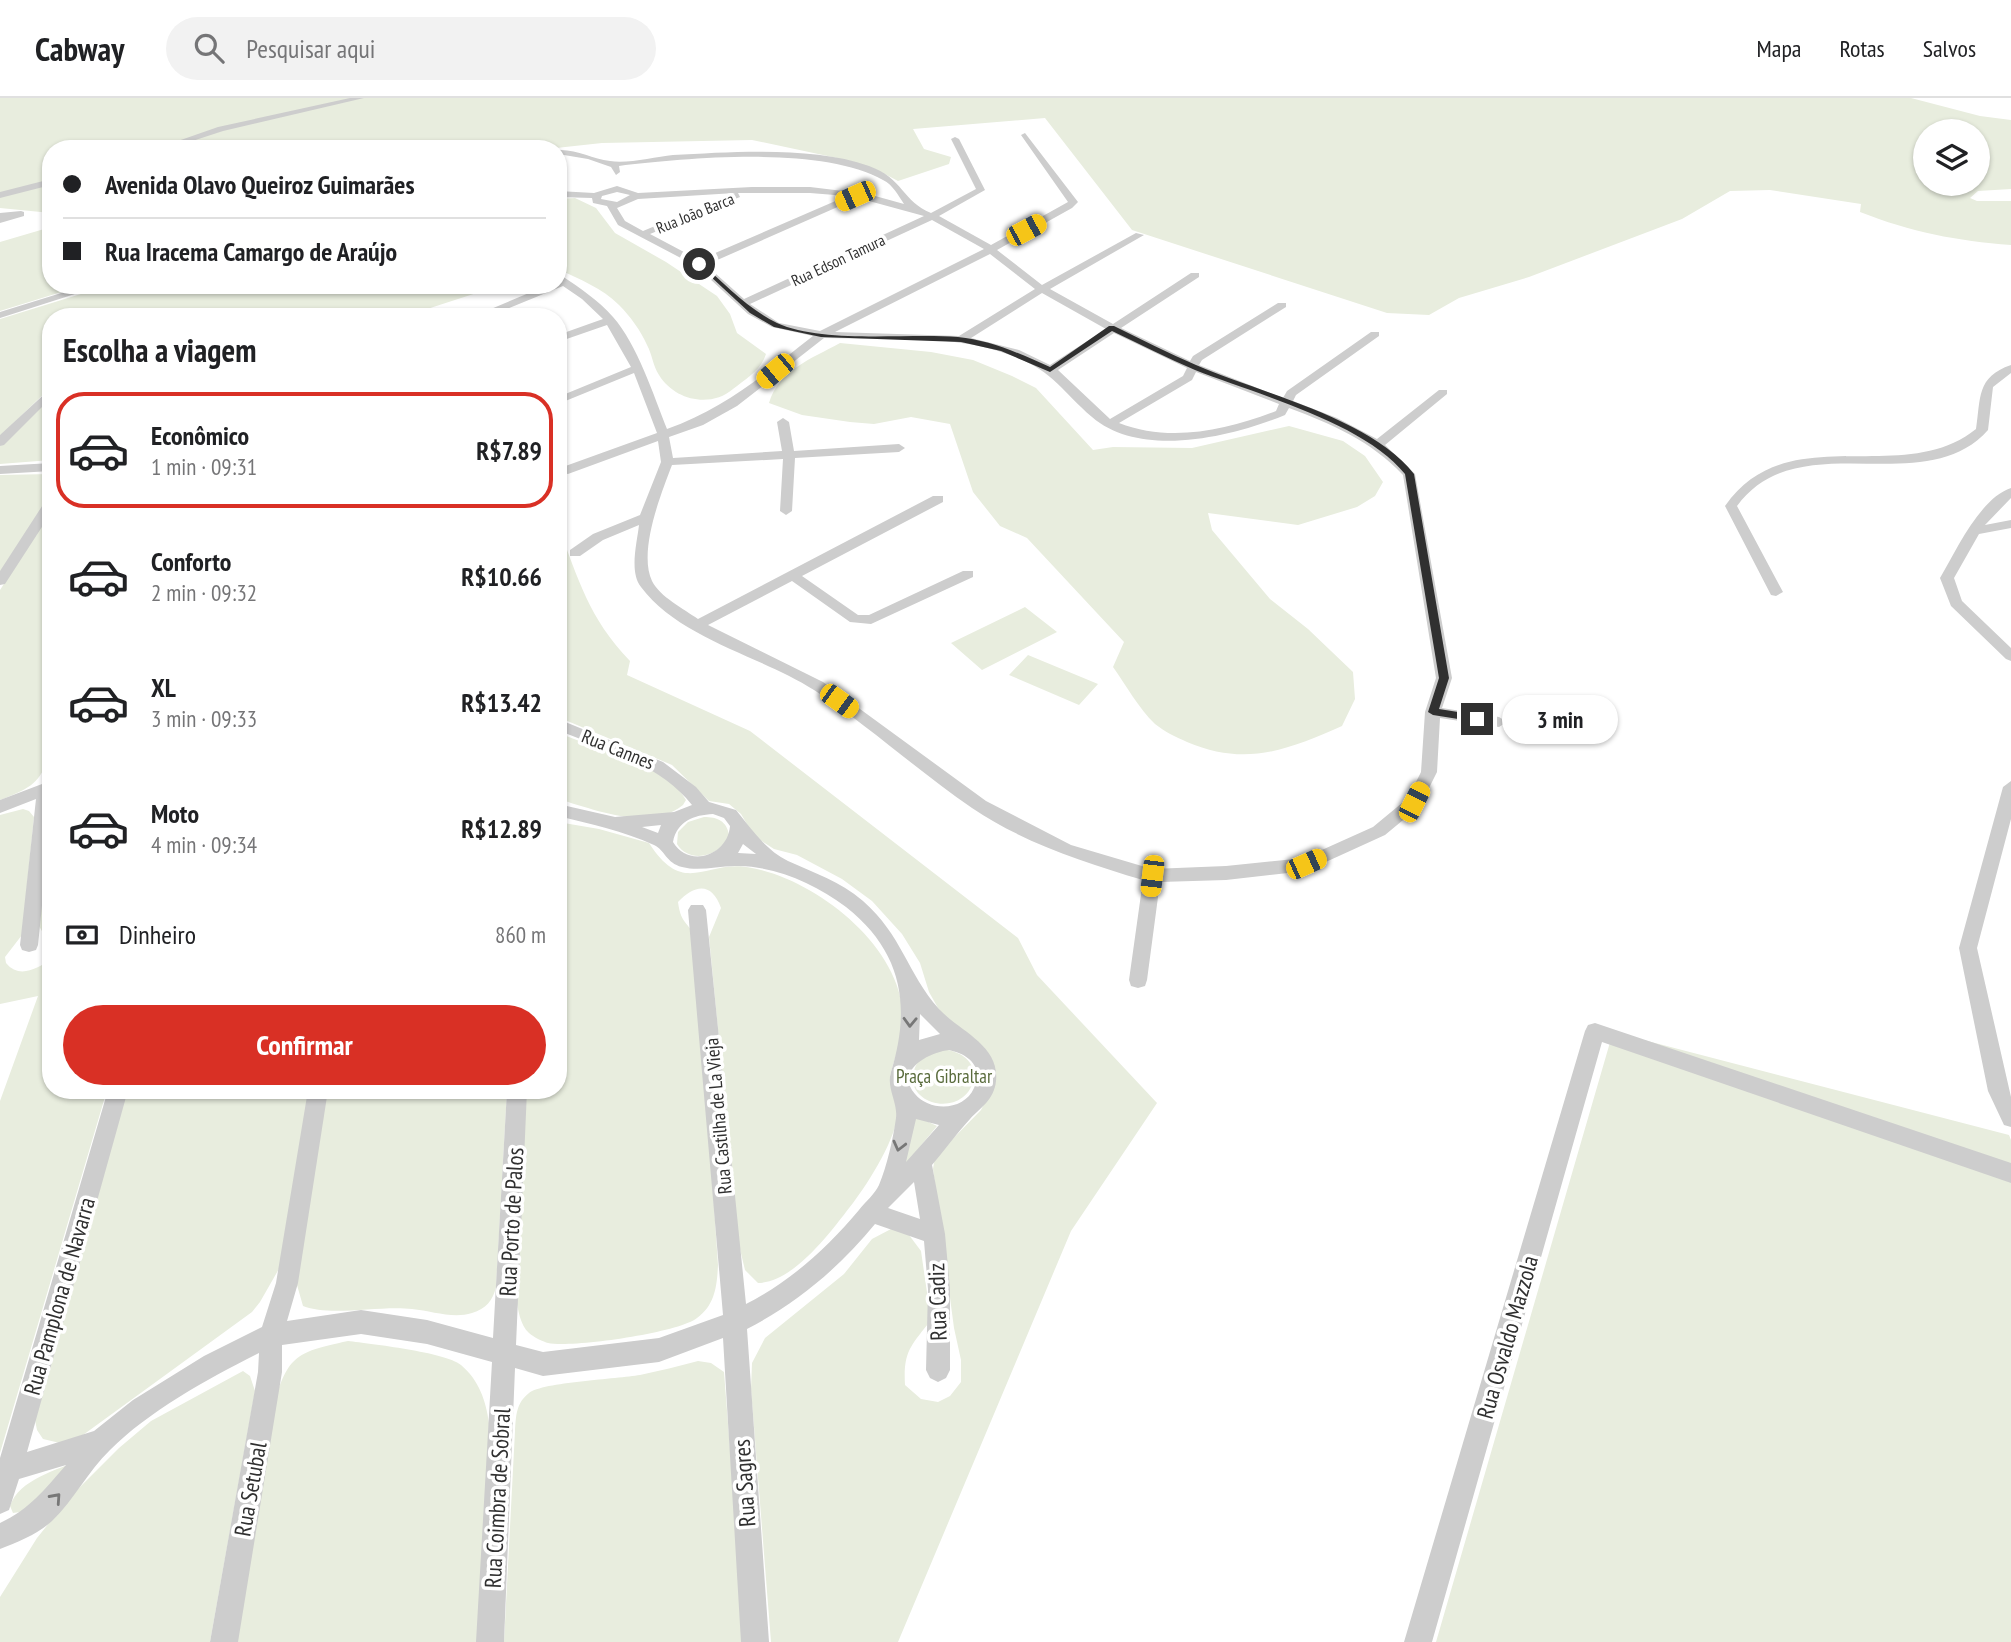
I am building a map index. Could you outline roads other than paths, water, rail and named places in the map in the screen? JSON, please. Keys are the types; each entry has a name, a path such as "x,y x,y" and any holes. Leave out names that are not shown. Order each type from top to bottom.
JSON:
{"street":[{"path":"186,140 220,129 360,98"},
{"path":"567,470 699,422 733,404 821,335 970,261 989,248 1069,206 1073,202 1025,135"},
{"name":"Rua Edson Tamura","path":"744,303 932,216 981,190 955,139"},
{"path":"567,153 590,157 615,166 617,190"},
{"path":"611,164 695,156 806,158 867,170 887,178 898,187 913,209"},
{"path":"0,195 42,184"},
{"path":"596,196 596,201 611,205 625,203 636,196 750,190 792,190 882,197 893,193 898,187"},
{"path":"567,194 596,196 617,190 632,192 636,196"},
{"name":"Rua João Barca","path":"640,235 750,190"},
{"path":"567,288 610,320 637,368 663,434 667,462 646,517 642,568 646,584 664,602 697,625 818,686 980,805 1065,850 1152,876 1226,873 1306,864 1379,831 1414,802 1429,772 1433,712 1444,678 1409,474 1398,460 1377,445 1324,417 1194,367 1112,328 1042,289 989,248 932,216 913,209 860,196 699,264"},
{"path":"611,205 621,223 699,264 752,312 776,325 821,335 961,340 1003,350 1050,370 1075,392 1090,410 1109,424 1153,436 1186,436 1226,430 1281,413 1291,393 1375,334"},
{"path":"961,340 1042,289 1139,235"},
{"path":"1050,370 1195,275"},
{"path":"0,315 69,294"},
{"path":"499,308 533,294"},
{"path":"1109,424 1188,378 1197,358 1282,304"},
{"path":"567,336 610,320"},
{"path":"567,397 637,368"},
{"path":"1776,592 1731,506 1749,483 1802,463 1842,458 1917,459 1968,439 1982,430 1985,388 1991,380 2011,369"},
{"path":"1377,445 1443,392"},
{"path":"0,442 42,400"},
{"path":"783,422 789,456 786,511"},
{"path":"667,462 899,448"},
{"path":"0,470 42,468"},
{"path":"2011,492 1998,500 1975,531 1947,578 1956,603 2011,656"},
{"path":"697,625 938,499"},
{"path":"0,581 42,517"},
{"path":"575,553 598,537 646,517"},
{"path":"1975,531 2011,524"},
{"path":"791,574 855,619 871,620 968,574"},
{"path":"1433,712 1499,722"},
{"name":"Rua Cannes","path":"567,728 666,769 695,794 704,808"},
{"path":"2011,787 1968,948 2011,1118"},
{"path":"0,807 42,789"},
{"path":"0,1536 30,1522 44,1511 101,1441 142,1409 212,1364 271,1335 361,1322 427,1332 542,1364 595,1360 659,1350 734,1323 765,1307 800,1283 842,1247 888,1192 920,1162 963,1112 975,1104 987,1079 985,1066 979,1055 934,1017 909,983 894,951 872,920 834,890 778,864 734,858 696,863 678,860 664,842 667,829 677,818 690,811 704,808 730,814 739,824 740,831 733,847 716,860"},
{"path":"567,812 615,823 664,842"},
{"path":"615,823 677,818"},
{"path":"29,945 42,820"},
{"path":"740,831 778,864"},
{"path":"1138,980 1152,876"},
{"name":"Rua Castilha de La Vieja","path":"697,910 734,1298 734,1323"},
{"path":"888,1192 906,1118 906,1099 900,1079 911,1025 909,983"},
{"name":"Rua Osvaldo Mazzola","path":"1418,1642 1595,1031 2011,1173"},
{"path":"906,1060 913,1051 934,1041 957,1041 968,1046"},
{"name":"Rua Pamplona de Navarra","path":"0,1501 115,1099"},
{"name":"Rua Setubal","path":"224,1642 270,1372 271,1335 286,1283 317,1099"},
{"name":"Rua Porto de Palos","path":"505,1354 517,1099"},
{"path":"906,1099 925,1113 937,1116 963,1112"},
{"name":"Rua Cadiz","path":"920,1162 934,1234 939,1289 938,1370"},
{"name":"Rua Cadiz","path":"872,1213 934,1234"},
{"name":"Rua Sagres","path":"734,1323 755,1642"},
{"name":"Rua Coimbra de Sobral","path":"489,1642 505,1354"},
{"path":"9,1470 101,1441"}],"park label":[{"name":"Praça Gibraltar","path":"944,1076"}]}
